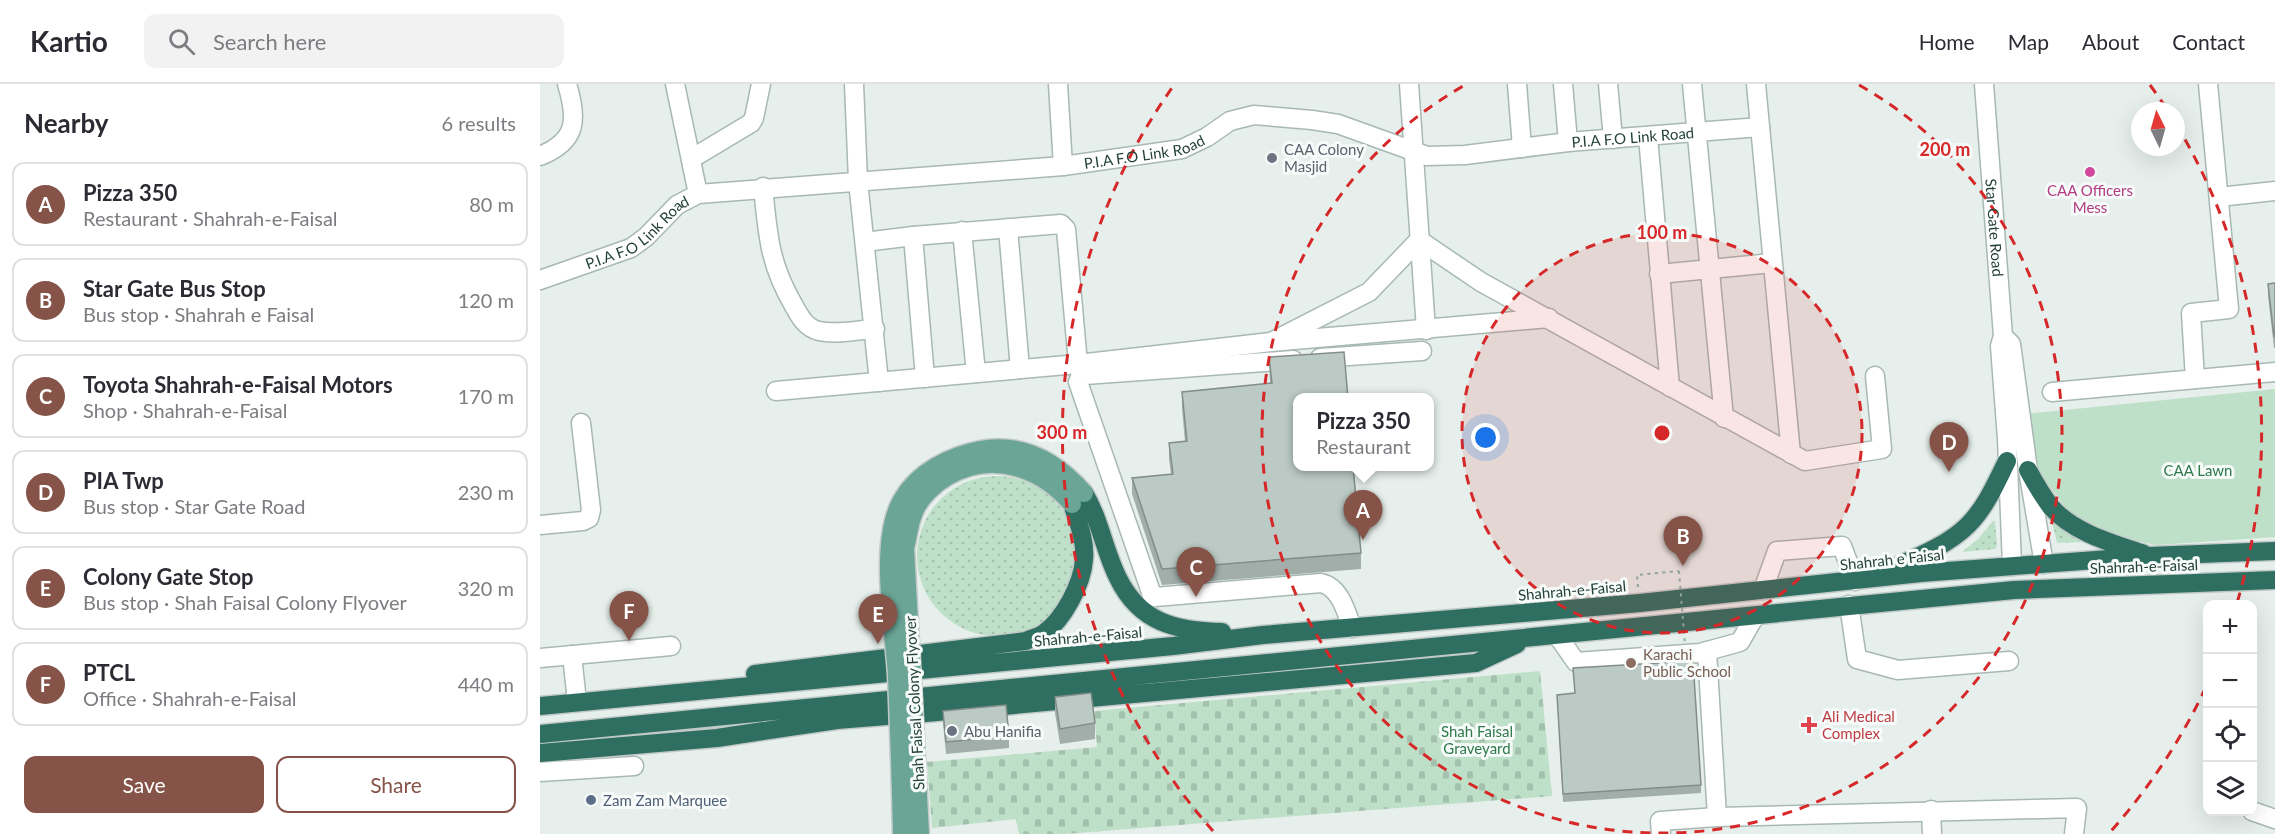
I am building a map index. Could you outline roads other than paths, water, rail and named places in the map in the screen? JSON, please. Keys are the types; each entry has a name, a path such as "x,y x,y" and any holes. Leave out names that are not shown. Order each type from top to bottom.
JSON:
{"highway":[{"path":"1862,580 1949,540 1968,526 1985,504 2007,461"},
{"path":"2028,470 2053,509 2067,520 2094,536 2149,556"},
{"path":"1078,499 1094,509 1118,579 1144,612 1159,622 1178,628 1263,635"},
{"path":"573,702 701,681 1026,641 1044,633 1054,622 1072,600 1081,577 1085,558 1078,499"},
{"name":"Shahrah-e-Faisal","path":"2149,556 2275,551"},
{"name":"Shahrah e Faisal","path":"1640,603 2012,566 2149,556"},
{"name":"Shahrah-e-Faisal","path":"1849,605 2014,590 2275,580"},
{"name":"Shahrah-e-Faisal","path":"540,706 1173,646 1263,635 1640,603"},
{"path":"540,734 1849,605"},
{"path":"540,753 717,738 837,720 1476,663 1530,638"}],"main road":[{"name":"Shah Faisal Colony Flyover","path":"902,834 907,715 905,548 914,512 936,483 957,471 982,464 1005,464 1040,476 1064,494 1078,499"},
{"name":"Shah Faisal Colony Flyover","path":"907,715 920,834"}],"street":[{"path":"540,156 553,151 567,140 573,127 574,114 567,84"},
{"path":"675,84 698,194"},
{"path":"691,159 751,123 761,84"},
{"path":"855,84 858,181 879,382"},
{"path":"1058,84 1064,166"},
{"path":"1413,84 1412,149 1426,330"},
{"path":"1517,84 1522,147"},
{"path":"1563,84 1568,142"},
{"path":"1608,84 1613,140"},
{"path":"1692,84 1724,418"},
{"path":"1756,84 1791,454"},
{"name":"Star Gate Road","path":"1984,84 2003,336 2000,345 2012,566"},
{"path":"2195,379 2191,313 2229,309 2208,84"},
{"name":"P.I.A F.O Link Road","path":"540,280 631,248 646,237 677,205 698,194 1064,166 1182,149 1230,122 1254,115 1338,124 1427,156 1465,155 1568,142 1760,127"},
{"path":"1648,137 1670,387"},
{"path":"763,188 774,266 801,319 819,331 874,329"},
{"path":"2219,197 2275,191"},
{"path":"864,242 962,231 1061,224 1065,229 1078,364"},
{"path":"1008,228 1020,369"},
{"path":"962,231 976,373"},
{"path":"913,236 925,378"},
{"path":"1419,240 1481,282 1550,318 1724,418 1805,461 1882,449 1875,376"},
{"path":"1271,342 1369,292 1419,240"},
{"path":"1659,274 1772,263"},
{"path":"776,392 1078,364 1271,342 1550,318"},
{"name":"Star Gate Road","path":"2003,336 2011,345 2028,470 2044,564"},
{"path":"1352,628 1344,605 1334,589 1321,583 1155,597 1152,595 1078,382 1080,377 1085,375 1422,351"},
{"path":"2052,392 2275,372"},
{"path":"540,525 589,518 591,510 581,423"},
{"path":"1763,590 1777,551 1842,546 1862,580"},
{"path":"1849,605 1857,659 1898,670 2009,661"},
{"path":"1557,635 1576,662 1707,651 1740,642 1755,616"},
{"path":"540,658 671,646"},
{"path":"1707,651 1718,817"},
{"path":"572,655 573,702"},
{"path":"540,772 634,766"},
{"path":"1661,834 1660,821 1718,817 1742,825 1931,810 2077,808 2074,834"},
{"path":"1931,810 1932,834"},
{"path":"2257,812 2275,819"}],"place":[{"name":"CAA Colony Masjid","path":"1272,158"},
{"name":"CAA Officers Mess","path":"2090,172"},
{"name":"PIA Twp","path":"1949,472"},
{"name":"Pizza 350","path":"1363,540"},
{"name":"Star Gate Bus Stop","path":"1683,566"},
{"name":"Toyota Shahrah-e-Faisal Motors","path":"1196,597"},
{"name":"PTCL","path":"629,641"},
{"name":"Colony Gate Stop","path":"878,644"},
{"name":"Karachi Public School","path":"1631,663"},
{"name":"Ali Medical Complex","path":"1809,725"},
{"name":"Abu Hanifia","path":"952,731"},
{"name":"Zam Zam Marquee","path":"591,800"}],"park label":[{"name":"CAA Lawn","path":"2198,470"},
{"name":"Shah Faisal Graveyard","path":"1477,740"}]}
